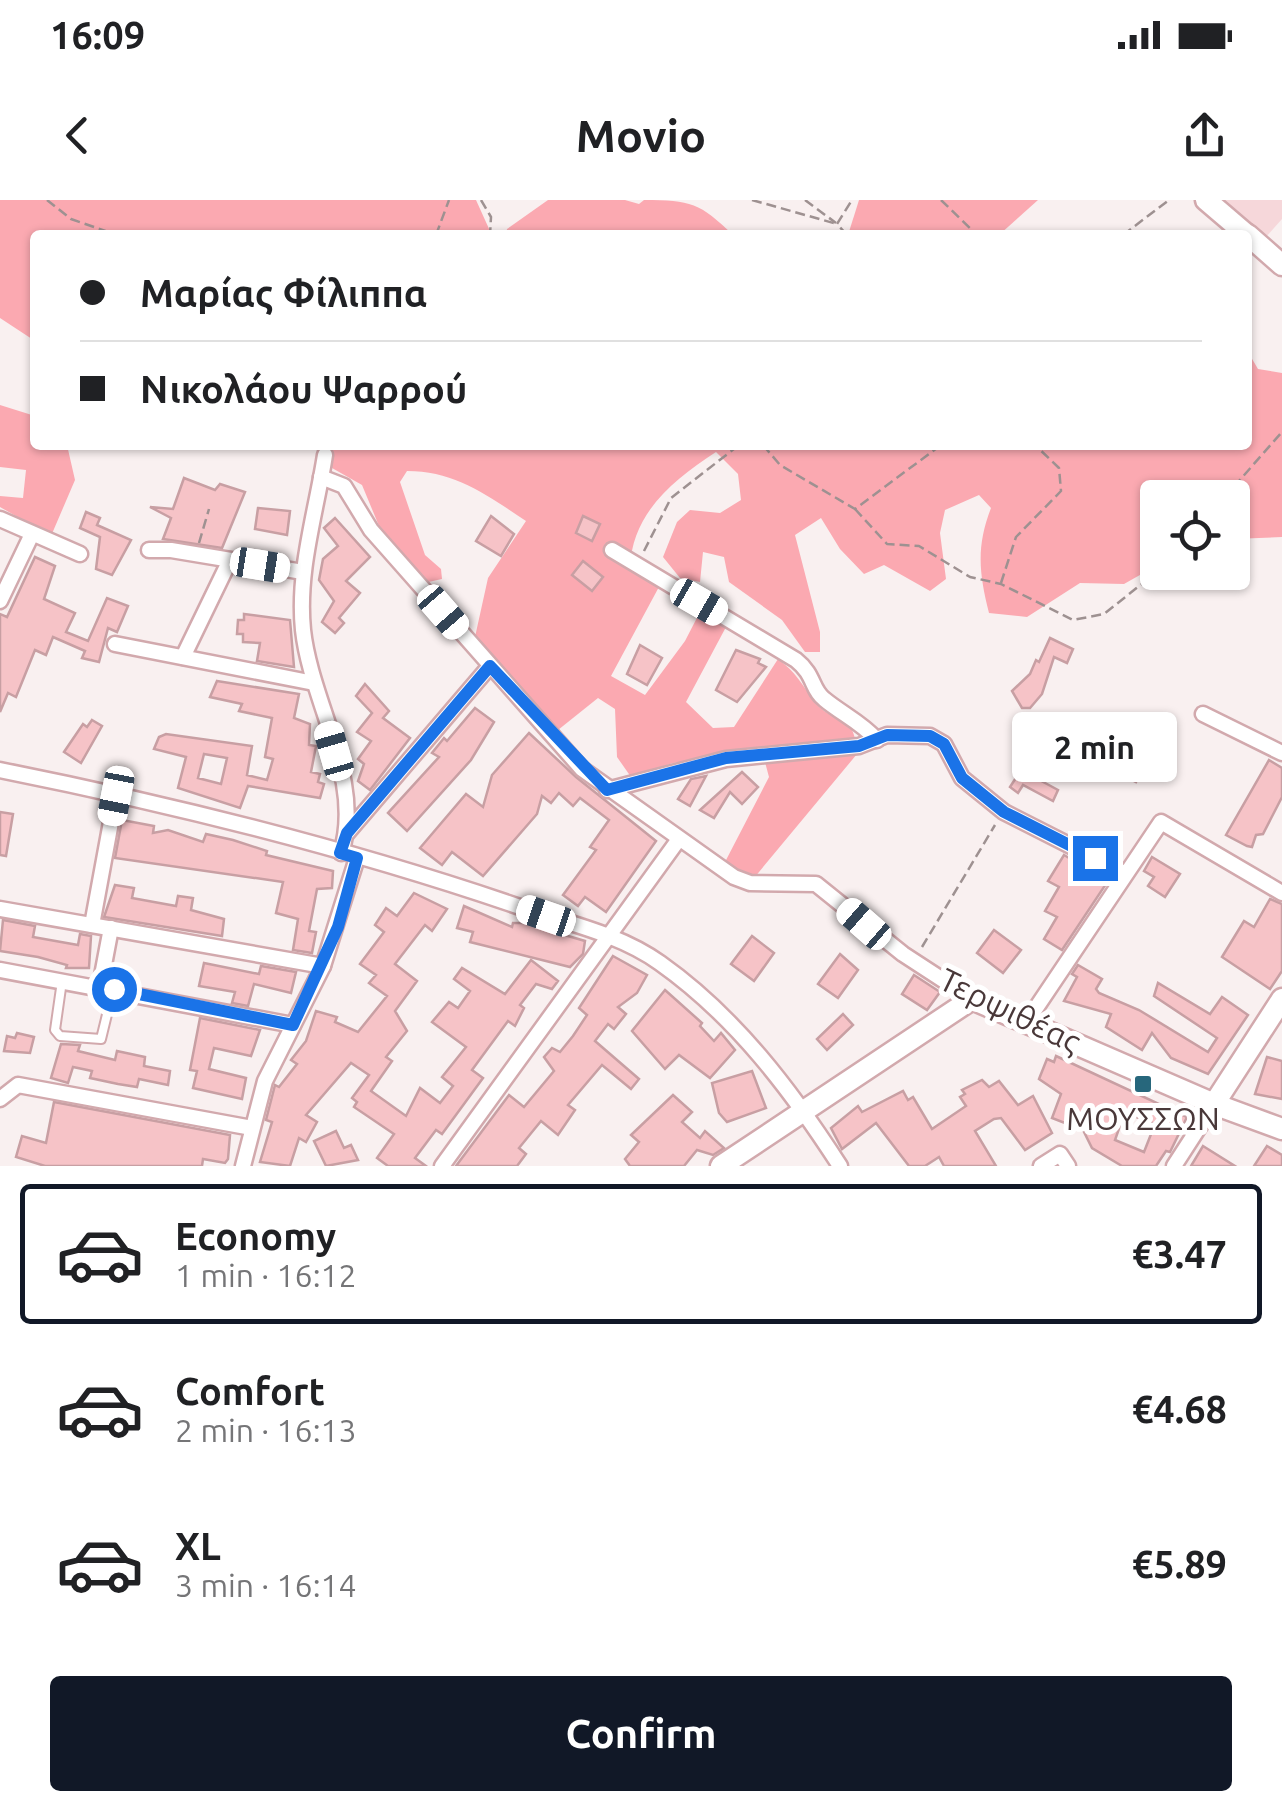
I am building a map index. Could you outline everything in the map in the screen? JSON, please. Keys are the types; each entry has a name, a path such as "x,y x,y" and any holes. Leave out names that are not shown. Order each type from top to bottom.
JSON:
{"street":[{"path":"1206,200 1241,230"},
{"path":"1252,239 1282,265"},
{"path":"325,455 303,572 303,630 349,811 340,853"},
{"name":"Τερψιθέας","path":"322,477 344,486 371,530 490,666 607,790 679,839 750,883 816,884 913,961 972,1000 1214,1104 1282,1129"},
{"path":"0,519 80,554"},
{"path":"0,601 32,534"},
{"path":"149,550 303,572"},
{"path":"612,550 796,660 811,672 821,697 862,724 876,740"},
{"path":"183,656 230,560"},
{"path":"115,644 314,683"},
{"path":"347,833 490,666"},
{"path":"1203,714 1282,752"},
{"path":"607,790 726,758 859,746 887,735 940,738 962,778 1004,812 1124,874"},
{"path":"0,770 340,853 481,893 643,952 680,978 769,1065 840,1166"},
{"path":"92,925 116,796"},
{"path":"1026,1022 1161,822 1282,893"},
{"path":"442,1166 611,938 679,839"},
{"path":"242,1166 265,1082 323,966 357,858"},
{"path":"0,909 323,966"},
{"path":"107,988 111,928"},
{"path":"0,970 293,1025"},
{"path":"1174,1166 1282,999"},
{"path":"721,1166 972,1000"},
{"path":"0,1099 18,1085 252,1128"},
{"path":"1040,1166 1064,1160"}],"lane":[{"path":"62,981 55,1030 60,1036 102,1040 107,988"}],"path":[{"path":"47,200 71,219 103,230"},
{"path":"438,230 449,200"},
{"path":"481,200 492,217 491,230"},
{"path":"752,200 837,224"},
{"path":"805,200 842,230"},
{"path":"837,224 852,200"},
{"path":"941,200 972,230"},
{"path":"1130,230 1169,200"},
{"path":"1240,480 1282,432"},
{"path":"638,566 671,498 733,450"},
{"path":"768,450 780,466 855,509 887,544 919,546 970,578 1001,584 1072,620 1104,614 1140,585"},
{"path":"855,509 934,450"},
{"path":"1001,584 1016,538 1061,491 1059,468 1040,450"},
{"path":"196,554 210,510"},
{"path":"913,961 1004,812"}],"shaded area":[{"path":"0,200 476,200 490,230 30,230 30,338 0,318"},
{"path":"548,200 625,200 639,204 644,200 694,206 727,230 507,230"},
{"path":"859,200 1038,200 1005,230 850,230"},
{"path":"1219,200 1282,200 1282,219 1266,237"},
{"path":"1252,359 1258,369 1282,373 1282,537 1250,538 1250,480 1140,480 1140,575 1124,584 1080,583 1027,617 989,613 981,560 991,508 979,495 945,510 940,533 946,579 930,591 884,565 864,574 840,549 821,518 795,535 820,632 820,652 805,652 782,620 729,582 724,557 703,552 700,582 680,578 663,557 677,522 690,510 720,513 741,500 738,474 716,452 670,487 638,531 630,568 660,585 611,676 645,695 685,641 701,610 726,627 686,702 713,728 734,727 778,659 822,710 848,724 855,740 857,754 754,878 725,862 769,777 762,751 673,763 631,777 617,757 615,709 598,698 558,730 475,637 488,578 526,521 455,480 407,471 400,482 425,555 441,569 442,579 424,583 384,538 362,485 332,468 332,450 1252,450"},
{"path":"0,405 30,414 30,450 68,450 75,480 51,536 0,507 0,496 23,498 26,470 0,467"}],"building":[{"path":"184,478 215,490 220,484 245,492 222,548 163,539 171,518 150,507 173,509"},
{"path":"258,508 290,511 287,535 255,529"},
{"path":"86,512 100,518 97,525 131,540 112,575 96,569 100,537 80,528"},
{"path":"491,516 514,534 501,556 476,541"},
{"path":"583,516 600,524 592,541 576,533"},
{"path":"335,518 370,557 346,581 360,593 339,618 344,623 335,633 322,622 334,601 319,580 323,559 338,546 324,528"},
{"path":"35,557 55,566 44,599 75,613 66,632 88,641 107,598 128,606 117,632 108,628 99,662 82,658 85,651 53,637 46,655 35,650 16,697 8,693 0,712 0,614 7,617"},
{"path":"583,561 603,577 592,591 572,575"},
{"path":"244,614 290,620 294,667 257,661 260,643 243,642 243,634 237,634 238,620 244,620"},
{"path":"1050,638 1073,649 1067,663 1054,657 1042,694 1030,708 1022,708 1012,691 1030,674 1036,660 1039,662"},
{"path":"640,645 662,658 647,685 627,674"},
{"path":"736,650 760,659 758,663 766,667 737,702 716,690"},
{"path":"217,681 299,694 294,718 310,724 309,745 316,746 311,772 320,774 318,782 324,784 320,798 248,786 240,808 178,788 186,757 154,749 159,737 166,734 252,746 247,775 267,780 273,759 265,757 272,718 239,711 242,704 210,697","holes":["204,754 227,758 221,784 198,778"]},
{"path":"365,684 389,711 383,718 410,738 370,790 358,781 364,764 358,759 371,741 357,732 372,713 356,696"},
{"path":"475,708 494,722 471,760 407,831 388,813 439,757 432,753 444,738 447,741"},
{"path":"92,720 102,726 81,763 64,752 83,724 87,727"},
{"path":"529,733 576,777 656,841 606,912 585,897 578,906 563,895 596,850 590,847 609,820 580,798 573,806 559,793 551,803 542,796 537,814 483,876 452,852 442,865 420,848 466,794 483,807 492,775"},
{"path":"1107,742 1147,762 1136,782 1118,773 1123,764 1102,751"},
{"path":"1269,760 1282,768 1282,797 1263,834 1256,835 1252,847 1247,846 1226,835"},
{"path":"1021,770 1058,790 1053,801 1023,785 1018,793 1010,787"},
{"path":"742,772 758,787 742,804 730,792 714,818 700,810"},
{"path":"706,776 690,806 678,799 691,779"},
{"path":"0,812 13,814 6,856 0,855"},
{"path":"122,820 154,826 153,833 168,830 203,842 206,834 233,840 267,851 266,855 333,871 332,888 317,889 309,931 316,932 312,953 293,950 298,919 276,913 283,882 115,858"},
{"path":"1064,855 1108,881 1062,950 1044,939 1057,917 1045,911 1059,887 1048,881"},
{"path":"1152,857 1180,874 1165,897 1148,886 1154,877 1144,871"},
{"path":"115,885 134,888 132,898 176,906 178,896 193,898 191,910 224,919 222,936 104,917"},
{"path":"414,893 447,909 432,931 425,925 395,964 417,981 395,1011 407,1031 386,1057 392,1061 371,1091 406,1116 420,1088 440,1103 453,1086 442,1077 466,1047 432,1022 449,1002 458,1008 470,991 454,979 462,968 505,994 531,960 558,981 552,989 536,984 520,1005 524,1008 515,1026 508,1021 472,1070 483,1078 442,1134 436,1130 415,1158 426,1166 388,1166 377,1158 394,1134 354,1107 357,1102 352,1098 369,1075 351,1063 306,1115 317,1122 306,1142 299,1138 290,1166 260,1162 272,1122 266,1120 275,1085 279,1087 297,1064 291,1060 306,1041 316,1011 337,1017 335,1022 358,1032 387,996 369,983 376,975 360,964 384,932 375,925 386,908 397,916"},
{"path":"1270,899 1282,904 1282,971 1270,989 1222,957 1244,921 1254,927"},
{"path":"464,906 512,927 513,923 524,923 585,941 583,954 570,967 470,942 473,932 457,928"},
{"path":"3,920 35,926 33,937 78,945 80,934 91,936 89,968 66,968 67,965 38,957 0,951"},
{"path":"994,930 1021,950 1003,973 977,953"},
{"path":"752,936 774,953 754,981 731,964"},
{"path":"840,954 858,970 838,998 818,984"},
{"path":"613,956 647,975 637,993 618,1007 626,1014 614,1029 608,1024 595,1041 639,1079 631,1089 602,1065 568,1105 575,1110 558,1135 541,1121 519,1148 526,1154 517,1166 456,1166 509,1095 524,1107 554,1071 544,1057 552,1048 560,1052 573,1036 587,1015 579,1008"},
{"path":"204,963 259,974 261,966 296,972 291,993 254,984 248,1006 232,1003 235,992 199,986"},
{"path":"1078,965 1102,979 1096,989 1099,993 1139,1010 1208,1052 1217,1038 1154,996 1158,983 1210,1014 1222,997 1248,1015 1208,1074 1171,1058 1152,1033 1142,1050 1106,1027 1111,1014 1064,1001 1077,977 1072,974"},
{"path":"914,975 940,992 927,1010 902,994"},
{"path":"665,990 702,1023 700,1026 714,1041 721,1033 735,1050 710,1078 679,1055 665,1069 632,1031"},
{"path":"843,1014 853,1025 827,1050 817,1039"},
{"path":"200,1018 260,1030 251,1056 214,1048 209,1069 246,1078 242,1099 193,1088 197,1071 190,1070"},
{"path":"17,1033 34,1037 30,1053 4,1051 7,1036 15,1038"},
{"path":"61,1044 80,1045 78,1051 115,1060 117,1051 145,1057 144,1066 170,1071 168,1085 139,1079 137,1087 118,1084 90,1078 92,1071 73,1067 68,1083 51,1078"},
{"path":"1056,1056 1187,1117 1170,1152 1166,1151 1156,1166 1122,1166 1092,1148 1083,1130 1052,1118 1061,1094 1039,1079 1047,1059 1054,1062","holes":["1131,1115 1155,1124 1144,1152 1115,1140 1122,1120 1128,1122"]},
{"path":"1267,1057 1282,1061 1282,1099 1255,1094"},
{"path":"752,1071 766,1108 727,1122 719,1113 712,1083"},
{"path":"982,1080 989,1087 999,1081 1018,1105 1033,1096 1052,1133 1025,1150 1001,1118 994,1119 975,1131 996,1166 944,1166 939,1157 925,1166 909,1166 876,1123 842,1149 831,1128 858,1106 862,1112 903,1091 908,1100 913,1097 932,1129 966,1106 960,1097 965,1094 962,1090"},
{"path":"673,1095 692,1112 682,1122 700,1138 705,1131 724,1148 713,1155 697,1150 684,1166 630,1166 625,1159 639,1142 631,1135"},
{"path":"54,1102 230,1135 228,1159 225,1163 203,1159 202,1166 45,1166 16,1157 22,1136 46,1143"},
{"path":"336,1131 344,1148 351,1145 358,1160 326,1166 314,1141"},
{"path":"1203,1146 1235,1166 1191,1166"},
{"path":"1267,1146 1282,1155 1282,1166 1254,1166"}],"place":[{"name":"ΜΟΥΣΣΩΝ","path":"1143,1084"}],"route":[{"path":"114,989 293,1025 338,927 357,858 340,853 347,833 490,666 582,769 607,790 666,771 726,758 859,746 887,735 930,736 940,738 962,778 1004,812 1095,858"}]}
